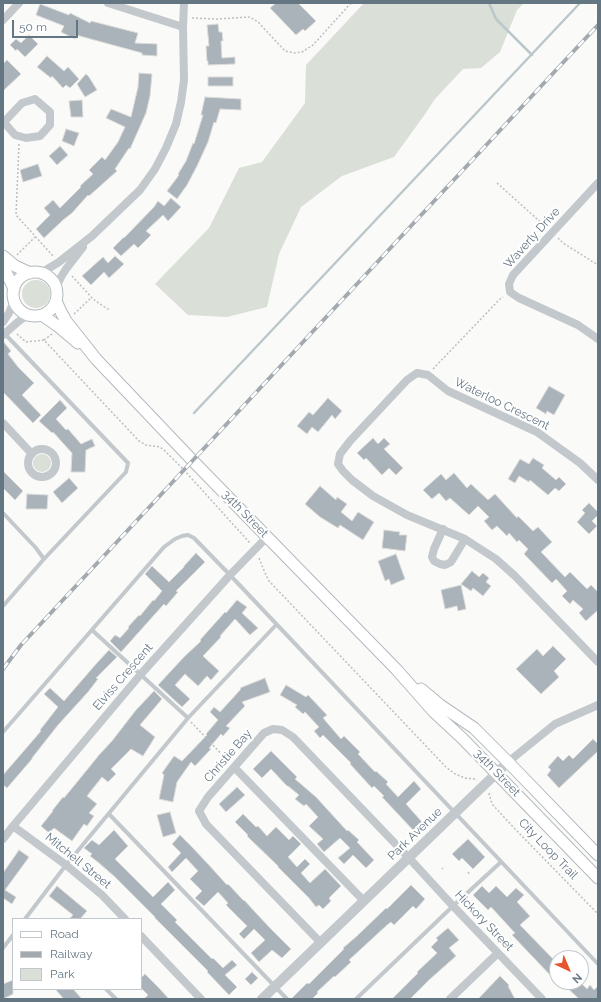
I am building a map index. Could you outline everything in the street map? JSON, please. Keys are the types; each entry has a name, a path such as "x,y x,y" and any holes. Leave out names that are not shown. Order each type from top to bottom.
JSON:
{"main road":[{"path":"3,256 15,266 48,276 53,281 57,295 53,307 42,315 35,316 22,312 14,301 13,295 16,284 20,278 24,275 36,273"},
{"path":"3,268 14,289"},
{"name":"34th Street","path":"56,301 66,321 96,359"},
{"name":"34th Street","path":"42,315 59,327 96,359 396,669 434,712 497,773 598,878"},
{"name":"34th Street","path":"396,669 440,705 474,728 598,854"}],"street":[{"path":"3,20 19,3"},
{"path":"108,3 183,27"},
{"path":"36,273 59,262 92,236 140,190 155,169 176,124 181,102 184,80 184,3"},
{"path":"35,99 50,112 50,125 40,136 26,138 15,135 3,121 22,103 35,99"},
{"name":"Waverly Drive","path":"510,292 509,284 513,275 598,183"},
{"path":"56,288 66,269 92,236"},
{"path":"510,292 518,298 578,325 598,339"},
{"path":"3,322 14,301"},
{"path":"4,334 28,315"},
{"path":"428,375 417,373 407,380 350,441 340,454 338,464 343,472 374,496 407,514 465,539 496,559 515,576 598,662"},
{"name":"Waterloo Crescent","path":"428,375 448,391 537,432 580,464 598,480"},
{"path":"3,423 32,454"},
{"path":"443,529 432,557 434,561 440,564 445,565 451,562 465,539"},
{"name":"Elviss Crescent","path":"3,839 141,674 230,575 267,537"},
{"name":"Park Avenue","path":"262,999 508,762 555,724 598,705"},
{"name":"Christie Bay","path":"321,943 206,824 199,811 208,797 264,733 273,729 282,730 293,737 409,858"},
{"path":"234,767 364,901"},
{"name":"Mitchell Street","path":"13,826 66,865 102,895 123,918"},
{"name":"Hickory Street","path":"409,858 542,999"},
{"path":"142,937 201,999"},
{"path":"450,999 498,953"}],"lane":[{"path":"3,606 44,559 126,472 128,462 4,334"},
{"path":"3,513 36,548 44,559"},
{"path":"3,732 164,547 175,539 188,535 194,538 230,575 598,964"},
{"path":"27,918 66,865 188,718 276,625"},
{"path":"92,630 188,718"},
{"path":"109,814 287,999"},
{"path":"356,999 453,906 502,862"},
{"path":"3,948 12,936"},
{"path":"107,990 116,999"}],"path":[{"path":"183,17 217,19 250,17 258,22 285,51 295,53 302,52 313,45 351,3"},
{"path":"19,136 16,215 56,258"},
{"path":"15,256 35,237"},
{"path":"72,276 92,297 110,310"},
{"path":"428,375 499,300 510,292"},
{"path":"74,313 92,297"},
{"path":"44,340 52,333"},
{"path":"188,718 234,767"},
{"name":"City Loop Trail","path":"490,794 492,804 598,914"}],"green space":[{"path":"364,3 524,3 517,10 500,52 481,68 463,69 435,99 394,157 342,176 301,207 279,254 267,307 227,317 188,315 155,284 209,228 239,168 262,162 305,103 306,65"},
{"path":"36,280 46,284 50,294 46,304 36,308 26,304 22,294 26,284"},
{"path":"42,454 48,457 51,463 48,469 42,472 36,469 33,463 36,457"}],"building":[{"path":"276,3 298,3 316,21 305,31 303,29 296,35 270,8"},
{"path":"40,4 69,15 70,13 90,23 91,21 138,33 135,43 157,44 157,56 142,55 142,53 76,35 75,39 61,32 64,26 36,15"},
{"path":"218,24 219,32 222,32 222,58 235,57 235,64 208,65 206,46 209,46 207,25"},
{"path":"29,35 38,44 25,57 17,49 16,51 10,45 16,39 21,43"},
{"path":"47,56 64,71 68,67 79,79 70,88 66,85 63,88 52,76 51,78 37,67"},
{"path":"7,60 21,74 3,91 3,64"},
{"path":"139,73 152,74 150,96 146,113 130,149 129,148 115,169 117,171 89,196 88,195 72,213 44,238 36,229 50,215 44,208 53,200 60,208 93,174 89,170 102,157 105,160 118,142 125,127 106,118 111,109 131,117 138,87"},
{"path":"86,74 97,90 85,97 77,84"},
{"path":"208,77 233,77 233,86 208,86"},
{"path":"205,97 241,99 241,110 220,109 216,123 214,122 208,142 197,166 187,185 177,199 167,191 179,175 178,174 186,161 193,143 194,144 203,115 201,115"},
{"path":"82,100 83,117 71,117 69,101"},
{"path":"66,129 79,133 74,146 62,141"},
{"path":"60,146 68,155 57,165 49,156"},
{"path":"38,164 42,176 23,182 20,170"},
{"path":"171,198 181,207 168,221 163,215 146,231 151,235 138,248 134,244 121,256 113,248 154,207 158,201 164,206"},
{"path":"115,256 124,264 109,278 104,272 91,285 82,276 103,257 108,263"},
{"path":"3,341 11,351 8,354 18,367 34,383 22,395 41,415 33,423 3,392"},
{"path":"549,386 565,395 554,415 547,411 546,414 536,408"},
{"path":"328,398 342,411 335,419 332,415 318,432 312,427 307,434 297,426 309,412 313,415"},
{"path":"60,400 67,408 56,419 66,430 68,429 81,444 92,439 95,446 86,450 85,472 71,472 72,453 53,432 52,433 39,421"},
{"path":"373,438 378,444 384,438 390,444 384,449 403,468 396,475 389,468 382,475 366,458 364,460 357,453"},
{"path":"533,458 544,465 542,468 556,480 559,477 566,484 559,491 555,488 548,495 530,480 529,482 519,476 515,483 508,479 520,459 529,464"},
{"path":"3,471 23,491 15,500 3,488"},
{"path":"454,473 467,488 471,484 488,500 495,494 517,518 518,516 533,531 538,527 552,542 541,552 565,577 570,572 587,589 591,585 598,592 598,610 586,621 579,613 583,609 573,600 570,604 562,596 567,591 556,579 552,583 524,554 528,549 519,540 517,542 509,533 507,536 497,526 492,530 484,521 489,517 478,506 469,515 450,498 446,501 439,493 432,499 423,490 441,474 446,480"},
{"path":"69,478 78,488 62,503 53,492"},
{"path":"320,486 336,500 337,497 347,504 341,512 352,521 358,512 374,522 363,540 340,525 338,528 320,517 305,504"},
{"path":"27,494 48,495 47,509 26,509"},
{"path":"589,503 598,512 598,515 592,521 597,526 589,534 577,522 585,513 582,510"},
{"path":"384,530 400,532 399,535 407,535 405,551 382,548"},
{"path":"196,553 205,562 176,591 178,592 166,606 164,604 121,652 110,641 115,635 120,638 129,628 128,627 162,591 145,574 152,566 169,582"},
{"path":"396,554 405,579 391,585 389,579 385,581 378,561"},
{"path":"472,571 479,577 483,573 489,578 486,582 491,586 483,596 473,588 471,591 461,584"},
{"path":"461,585 466,609 458,611 457,606 445,609 441,590"},
{"path":"237,600 247,607 242,613 258,628 250,635 235,619 203,656 219,671 211,680 207,676 198,686 185,674 175,685 190,699 182,707 158,685 201,641 200,640"},
{"path":"553,646 566,659 554,671 559,677 541,694 516,669 537,649 543,656"},
{"path":"109,650 117,657 96,678 98,679 88,692 58,725 7,788 3,785 3,775 41,731 40,730 58,707 44,694 50,688 64,701"},
{"path":"265,678 270,692 242,702 245,706 226,726 230,728 223,736 221,734 209,748 211,749 195,766 191,762 177,782 173,802 159,799 164,775 162,773 174,756 182,761 207,735 206,734 218,720 210,712 214,707 220,712 241,689 240,688"},
{"path":"286,685 306,697 308,695 327,715 323,718 341,739 344,736 360,752 358,754 375,772 376,771 388,782 386,784 398,797 414,781 421,789 406,804 422,822 413,830 382,797 384,796 374,786 372,788 350,764 351,763 323,735 320,738 314,731 319,727 305,712 303,714 295,707 297,705 280,695"},
{"path":"154,691 162,699 140,725 155,737 143,756 131,749 111,769 116,774 108,782 102,777 87,796 97,804 89,813 94,816 87,826 84,824 72,841 54,828 49,833 41,826 52,811 112,741 136,710"},
{"path":"593,739 598,744 598,751 559,788 547,775 551,770 548,767 558,756 563,761 569,755 573,759"},
{"path":"271,751 297,777 295,779 316,797 347,831 348,830 359,840 357,842 374,860 366,868 353,855 344,864 338,858 350,848 340,838 324,852 317,844 323,839 309,826 318,817 306,804 304,806 295,799 299,795 287,786 271,769 262,778 253,769"},
{"path":"237,787 245,795 226,812 219,804"},
{"path":"170,812 176,833 163,837 157,815"},
{"path":"243,814 256,827 258,826 267,836 276,827 289,840 293,836 301,844 288,857 297,867 305,859 310,864 301,873 310,883 325,869 341,886 329,898 331,901 323,909 319,905 316,907 235,822"},
{"path":"114,830 128,846 115,859 153,897 168,882 175,890 161,904 177,920 175,922 223,968 232,960 237,965 225,975 237,987 229,995 207,972 208,971 155,917 115,877 90,856 92,854 84,848 92,840 99,845"},
{"path":"180,835 227,885 228,884 244,900 291,949 282,958 272,950 259,962 251,953 265,940 254,929 244,939 239,934 247,926 226,905 228,903 218,892 204,906 195,898 202,891 190,879 198,871 186,858 172,872 168,867 181,853 172,844"},
{"path":"468,839 485,857 473,869 462,858 459,861 452,854"},
{"path":"19,850 29,857 5,890 16,897 12,904 3,898 3,873"},
{"path":"411,885 425,899 416,909 413,906 394,925 391,922 387,925 349,960 351,962 317,992 318,993 312,999 291,999 307,983 309,984 344,949 343,948 386,908 387,909"},
{"path":"57,886 87,911 81,918 70,918 73,915 49,896"},
{"path":"482,886 489,893 496,886 507,897 516,888 524,895 517,902 530,916 520,925 549,955 549,974 512,935 515,933 491,907 488,910 473,895"},
{"path":"448,928 459,940 449,948 456,956 410,999 392,999 437,953 431,947 438,940 436,938"},
{"path":"252,972 258,978 251,985 245,979"},
{"path":"145,974 169,999 144,999 148,995 142,989 142,977"},
{"path":"500,976 509,985 508,986 515,999 478,999"},
{"path":"12,980 13,994 3,999 3,984"},
{"path":"590,985 594,990 598,986 598,999 579,999 569,990 589,990"},
{"path":"56,990 74,990 82,999 64,999"}],"waterway":[{"path":"489,3 496,19 532,55"},
{"path":"194,413 580,3"}],"railway":[{"path":"3,669 21,645 598,25"}]}
